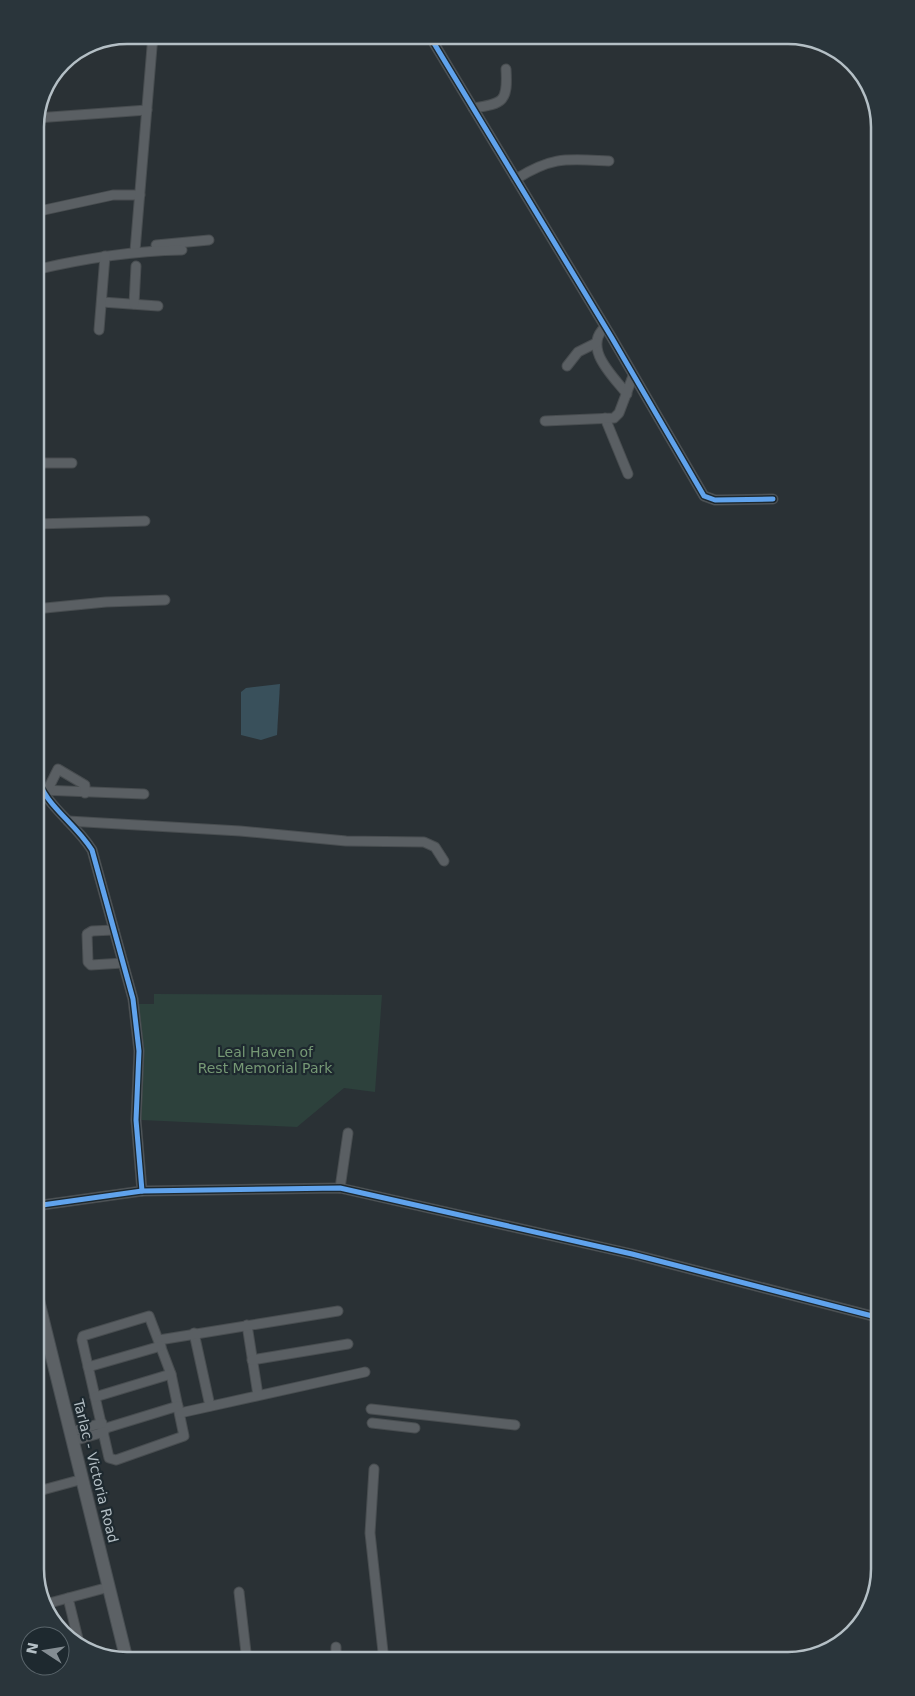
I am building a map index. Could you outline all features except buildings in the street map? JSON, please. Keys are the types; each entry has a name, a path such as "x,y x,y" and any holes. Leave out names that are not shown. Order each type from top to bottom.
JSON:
{"main road":[{"name":"Tarlac - Victoria Road","path":"44,1324 125,1652"}],"street":[{"path":"136,249 152,44"},
{"path":"434,44 605,327 704,496 715,500 774,499"},
{"path":"473,108 496,104 504,99 507,92 506,69"},
{"path":"45,117 148,110"},
{"path":"516,179 534,168 558,159 608,162"},
{"path":"44,210 113,195 140,195"},
{"path":"44,268 136,249 209,240"},
{"path":"136,249 182,250"},
{"path":"99,330 105,256"},
{"path":"134,304 136,266"},
{"path":"102,302 158,306"},
{"path":"605,327 598,336 596,343 602,362 627,394"},
{"path":"567,366 578,352 596,343"},
{"path":"545,421 614,418 619,413 633,376"},
{"path":"605,418 628,474"},
{"path":"44,463 72,463"},
{"path":"44,524 145,520"},
{"path":"44,608 106,602 165,600"},
{"path":"44,790 56,770 61,770 81,781 85,785 86,792"},
{"path":"44,790 144,794"},
{"path":"44,790 68,822 86,839 92,850 134,999 139,1051 136,1120 142,1191"},
{"path":"68,822 240,831 346,841 424,842 435,847 444,861"},
{"path":"114,930 92,931 87,934 88,962 91,966 123,963"},
{"path":"340,1188 348,1133"},
{"path":"44,1205 142,1191 340,1188 632,1254 871,1316"},
{"path":"88,1367 194,1333 338,1311"},
{"path":"150,1316 160,1343 171,1374 184,1436 116,1460 109,1458 82,1344 84,1336 150,1316"},
{"path":"247,1325 258,1395"},
{"path":"194,1333 210,1406"},
{"path":"252,1360 348,1344"},
{"path":"72,1436 179,1409 210,1406 365,1372"},
{"path":"95,1397 171,1374"},
{"path":"371,1409 515,1425"},
{"path":"372,1422 415,1428"},
{"path":"374,1469 370,1533 383,1652"},
{"path":"44,1487 83,1479"},
{"path":"51,1603 109,1587"},
{"path":"239,1592 247,1652"},
{"path":"68,1598 77,1635"},
{"path":"336,1647 336,1652"}],"green space":[{"name":"Leal Haven of Rest Memorial Park","path":"154,994 382,995 375,1092 344,1088 297,1127 141,1120 142,1051 138,1004 154,1004"}],"water":[{"path":"280,684 277,735 261,740 241,735 241,692 246,688"}],"cycle path":[{"path":"434,44 612,338 704,496 715,500 773,499"},
{"path":"44,793 85,839 92,850 133,999 139,1051 136,1120 142,1191"},
{"path":"44,1205 142,1191 340,1188 632,1254 871,1316"}]}
